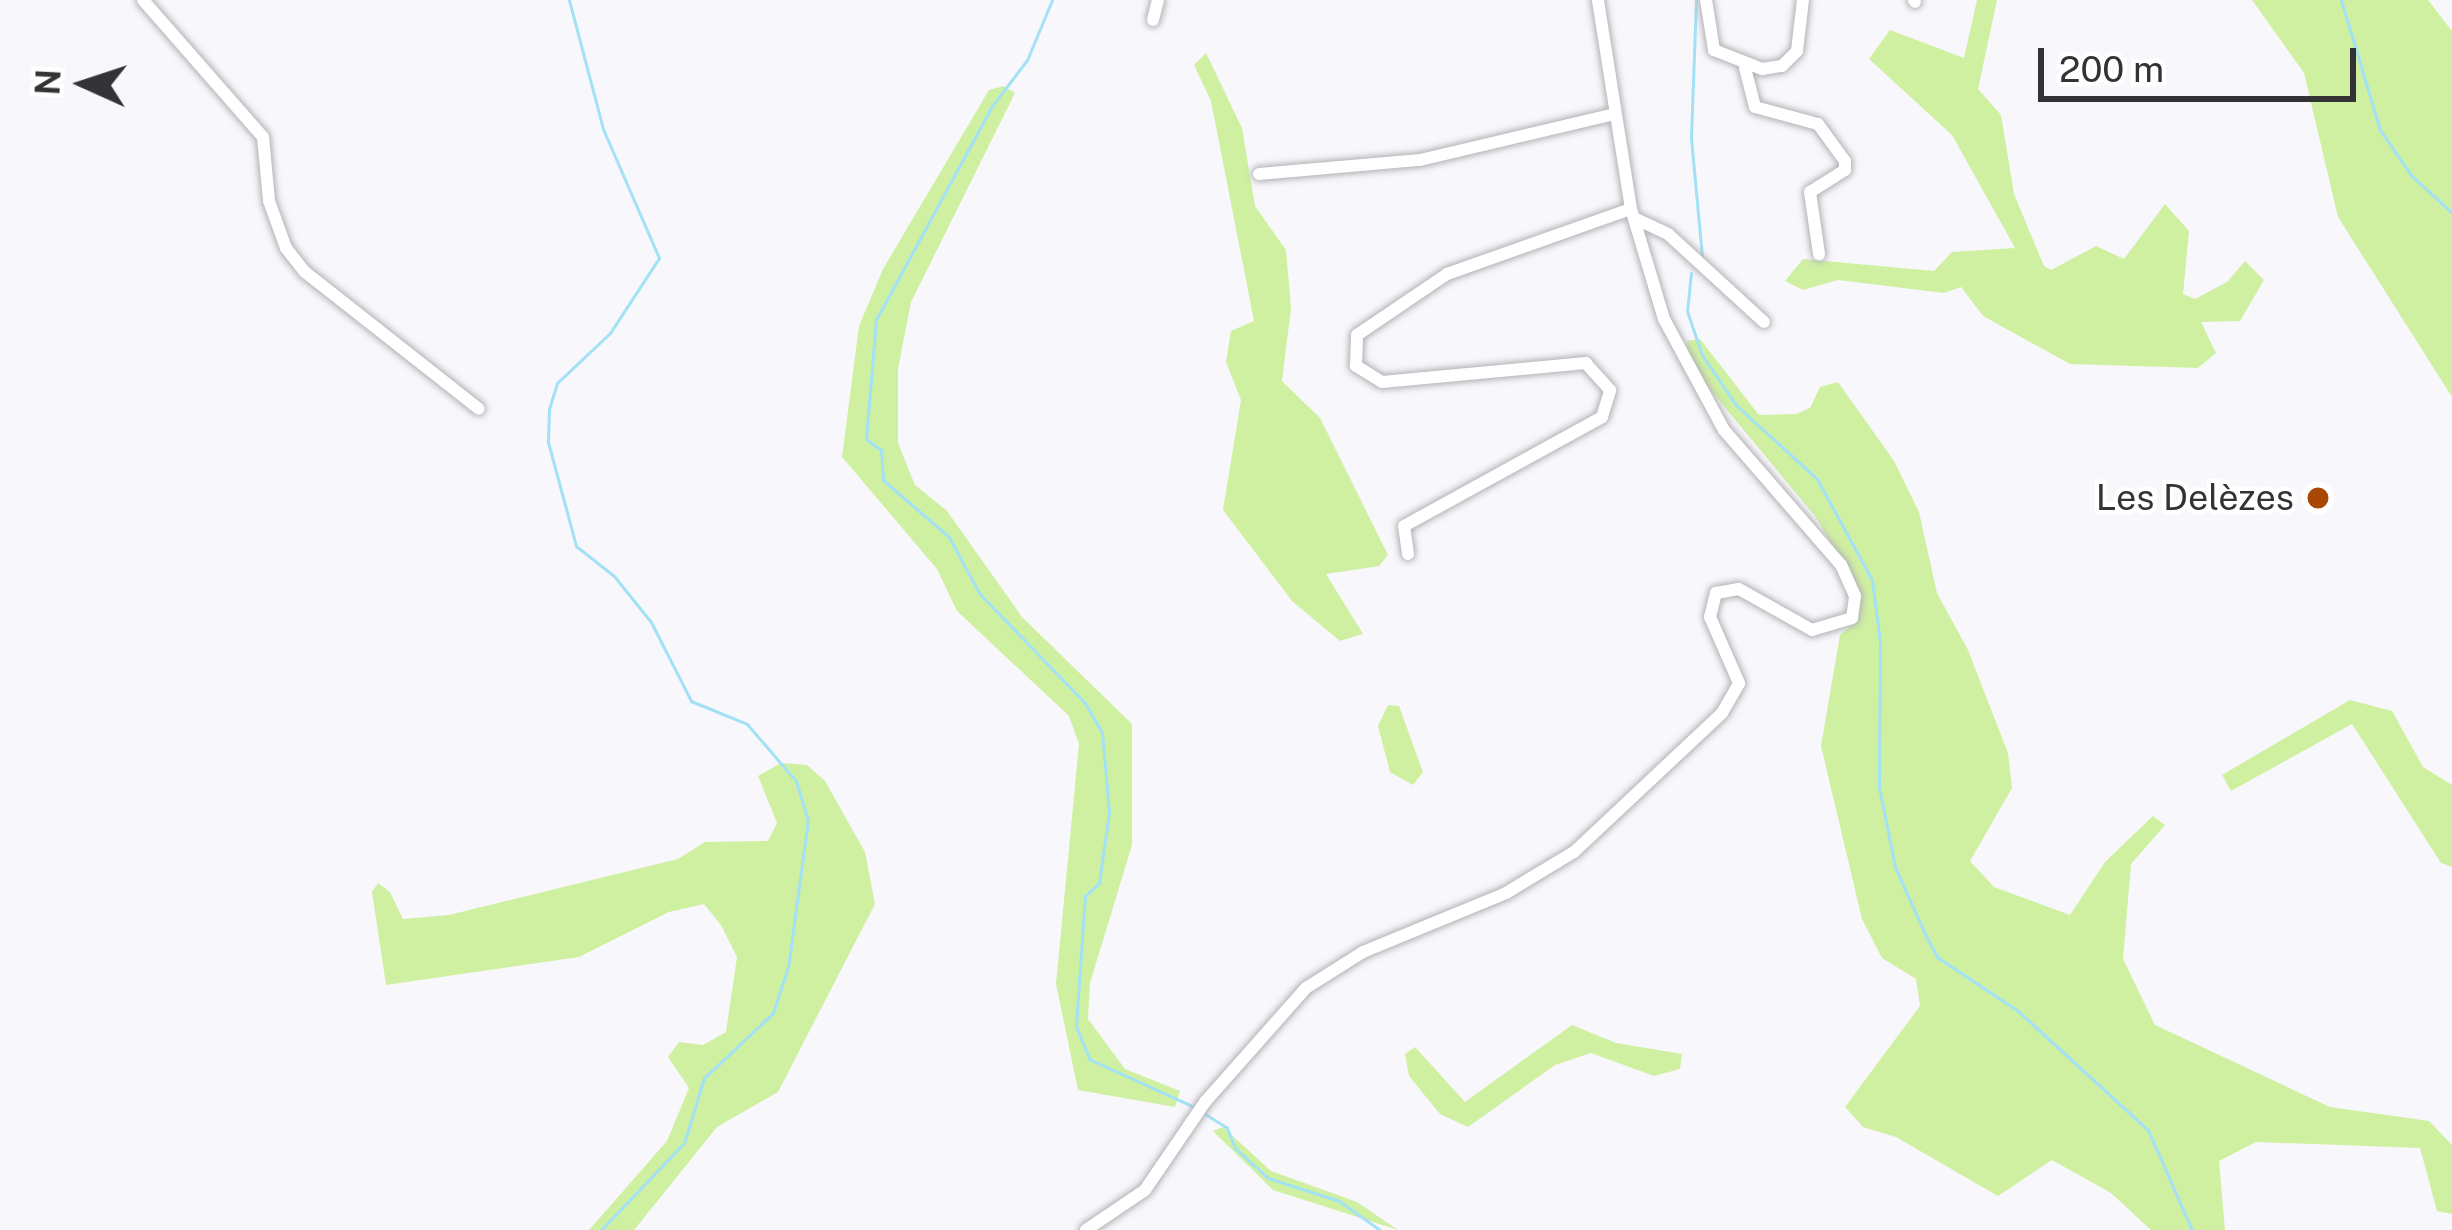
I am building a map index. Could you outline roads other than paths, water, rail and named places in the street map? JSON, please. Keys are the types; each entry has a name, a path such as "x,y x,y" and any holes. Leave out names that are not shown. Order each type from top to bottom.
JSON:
{"street":[{"path":"143,0 263,137 269,201 286,248 305,272 479,409"},
{"path":"1153,20 1158,0"},
{"path":"1086,1230 1145,1190 1216,1088 1306,988 1363,952 1506,893 1562,860 1722,713 1739,683 1710,617 1716,593 1739,589 1812,630 1852,618 1855,596 1841,565 1724,430 1669,330 1634,214 1598,0"},
{"path":"1706,0 1710,45 1745,68 1755,107 1819,124 1845,161 1837,177 1810,192 1819,254"},
{"path":"1745,68 1791,58 1804,0"},
{"path":"1259,174 1420,160 1615,114"},
{"path":"1408,554 1404,526 1602,417 1610,390 1586,363 1382,382 1356,366 1358,335 1447,274 1634,214 1668,234 1764,322"}],"waterway":[{"path":"569,0 603,129 659,258 610,333 557,383 549,410 548,442 576,546 614,576 651,622 691,701 747,724 796,781 808,820 788,967 773,1013 704,1078 684,1143 601,1230"},
{"path":"1052,0 1027,60 992,106 876,320 866,439 881,450 883,480 949,537 979,593 1085,703 1102,732 1109,812 1099,883 1085,896 1076,1026 1089,1059 1192,1106"},
{"path":"1696,0 1691,138 1702,257"},
{"path":"2341,0 2380,130 2411,175 2452,213"},
{"path":"1691,273 1687,311 1702,355 1736,405 1817,479 1872,580 1880,642 1879,787 1895,867 1937,957 2018,1011 2148,1130 2192,1230"},
{"path":"1205,1114 1227,1128 1235,1148 1268,1178 1339,1201 1380,1230"}],"place":[{"name":"Les Delèzes","path":"2318,498"}]}
